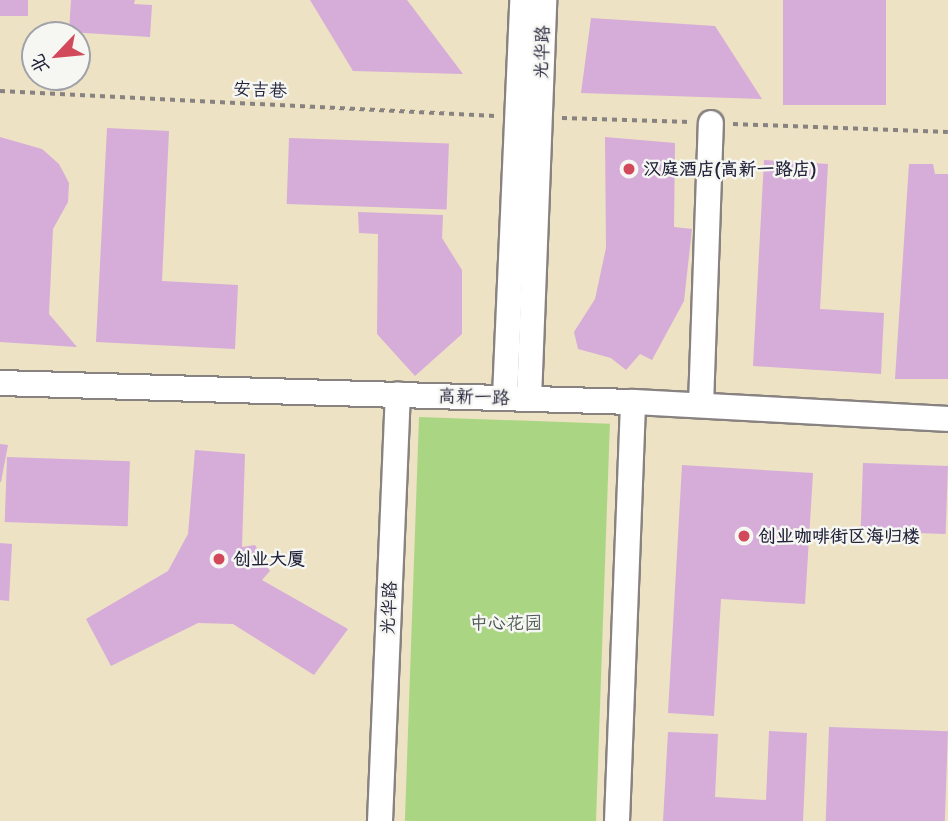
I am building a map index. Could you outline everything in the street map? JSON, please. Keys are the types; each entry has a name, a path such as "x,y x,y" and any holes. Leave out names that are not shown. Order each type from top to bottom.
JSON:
{"street":[{"name":"光华路","path":"517,398 518,117 522,0"},
{"name":"光华路","path":"517,398 544,0"},
{"path":"701,405 711,123"},
{"name":"高新一路","path":"0,383 634,402 948,419"},
{"name":"光华路","path":"380,821 398,394"},
{"path":"617,821 634,402"}],"path":[{"name":"安吉巷","path":"0,91 518,117"}],"green space":[{"name":"中心花园","path":"419,417 610,424 596,821 405,821"}],"building":[{"path":"0,0 28,0 28,16 0,16"},
{"path":"71,0 135,0 134,4 152,5 150,37 91,33 91,21 70,21"},
{"path":"310,0 407,0 463,74 353,71"},
{"path":"783,0 886,0 886,105 783,105"},
{"path":"591,18 715,26 762,99 581,93"},
{"path":"107,128 169,131 162,281 238,285 235,349 96,342"},
{"path":"0,137 42,149 59,164 69,183 68,202 53,229 49,314 77,347 0,342"},
{"path":"605,137 675,143 674,227 692,229 684,301 652,360 640,354 626,370 611,358 578,349 574,332 595,299 606,248"},
{"path":"289,138 449,144 447,210 287,204"},
{"path":"764,160 828,164 820,309 884,313 881,374 753,366"},
{"path":"909,164 933,164 935,174 948,174 948,379 895,379"},
{"path":"358,212 443,215 442,238 462,270 462,334 415,376 377,334 378,234 359,233"},
{"path":"0,444 8,445 1,482 0,482"},
{"name":"创业大厦","path":"195,450 245,454 242,547 255,545 270,571 262,580 348,629 314,675 233,624 198,623 111,666 86,619 168,571 188,534"},
{"path":"7,457 130,461 128,526 5,522"},
{"path":"863,463 948,466 946,534 861,531"},
{"name":"创业咖啡街区海归楼","path":"682,465 813,473 805,604 721,599 714,716 668,713"},
{"path":"0,543 12,544 9,601 0,600"},
{"path":"829,727 948,731 945,821 826,821"},
{"path":"769,731 807,733 803,821 663,821 668,732 718,734 715,797 766,800"}],"place":[{"name":"汉庭酒店(高新一路店)","path":"629,169"},
{"name":"创业咖啡街区海归楼","path":"744,536"},
{"name":"创业大厦","path":"219,559"}]}
